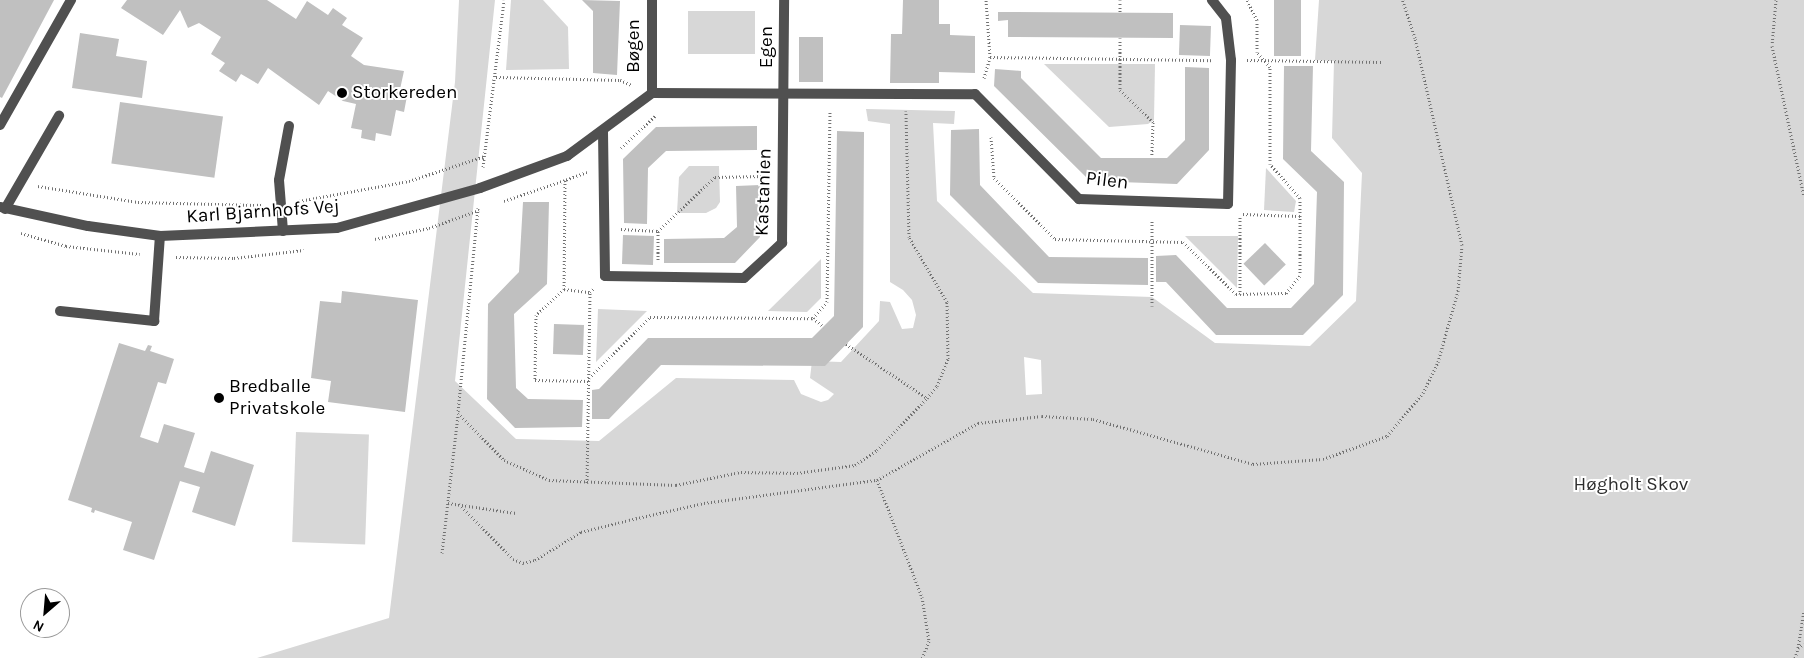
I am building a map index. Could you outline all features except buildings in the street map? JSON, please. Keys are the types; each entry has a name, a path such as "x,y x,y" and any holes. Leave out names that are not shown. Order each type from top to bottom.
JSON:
{"street":[{"path":"0,125 71,0"},
{"name":"Bøgen","path":"652,0 652,93"},
{"name":"Egen","path":"784,0 784,93"},
{"name":"Pilen","path":"975,94 1079,199 1152,203 1228,204 1231,60 1226,18 1212,0"},
{"path":"605,276 603,132 652,93 906,92 975,94"},
{"name":"Kastanien","path":"605,276 658,279 744,278 782,243 784,93"},
{"path":"3,208 21,182 59,116"},
{"path":"283,231 279,180 289,126"},
{"name":"Karl Bjarnhofs Vej","path":"3,208 88,226 160,236 337,228 480,188 567,156 603,132"},
{"path":"60,311 154,321 160,236"}],"path":[{"path":"442,553 480,188 496,77 504,0"},
{"path":"975,94 990,57 986,0"},
{"path":"1120,0 1120,13"},
{"path":"459,504 513,558 523,562 535,560 581,532 629,520 704,503 877,480 978,423 1042,416 1093,418 1253,464 1323,459 1387,436 1423,393 1438,362 1458,291 1462,245 1415,38 1403,0"},
{"path":"1776,0 1772,46 1804,196"},
{"path":"1120,38 1120,90 1153,122 1152,156"},
{"path":"990,57 1382,62"},
{"path":"496,77 620,80 652,93"},
{"path":"458,413 504,460 549,480 587,483 676,485 740,472 797,473 855,466 877,450 927,398 937,386 948,359 947,302 909,237 906,92"},
{"path":"21,182 138,202 243,206 281,204 409,181 485,156"},
{"path":"658,279 658,231 715,177 783,176"},
{"path":"1152,203 1152,306"},
{"path":"1240,294 1240,214 1300,216"},
{"path":"605,228 658,231"},
{"path":"587,483 590,292 605,276"},
{"path":"564,289 590,292"},
{"path":"813,318 824,327"},
{"path":"846,344 927,398"},
{"path":"877,480 922,597 929,641 922,658"},
{"path":"448,503 516,513"},
{"path":"1795,658 1804,612"},
{"path":"1798,648 1804,644"}],"green space":[{"name":"Høgholt Skov","path":"459,0 495,0 455,381 516,439 599,441 676,378 794,380 801,394 821,402 828,400 834,394 810,378 812,361 841,362 879,321 880,301 890,302 902,329 913,328 916,315 912,300 903,290 890,282 890,124 868,121 866,109 955,111 954,124 933,123 937,201 1033,293 1152,297 1215,343 1310,346 1356,301 1362,173 1332,138 1334,61 1315,60 1319,0 1804,0 1804,658 257,658 389,618 455,82","holes":["1024,357 1041,360 1042,394 1026,395"]},
{"path":"511,0 543,0 568,27 569,69 506,70"},
{"path":"688,11 755,11 755,54 688,54"},
{"path":"1044,64 1155,64 1154,120 1148,124 1109,127"},
{"path":"689,166 719,166 720,202 716,208 706,213 677,213 679,177"},
{"path":"1266,168 1296,201 1294,212 1264,210"},
{"path":"1185,236 1238,236 1237,288"},
{"path":"821,259 821,298 807,312 768,311"},
{"path":"598,309 647,311 596,362"},
{"path":"296,432 369,435 365,544 292,542"}],"place":[{"name":"Storkereden","path":"342,93"},
{"name":"Bredballe Privatskole","path":"219,398"}]}
